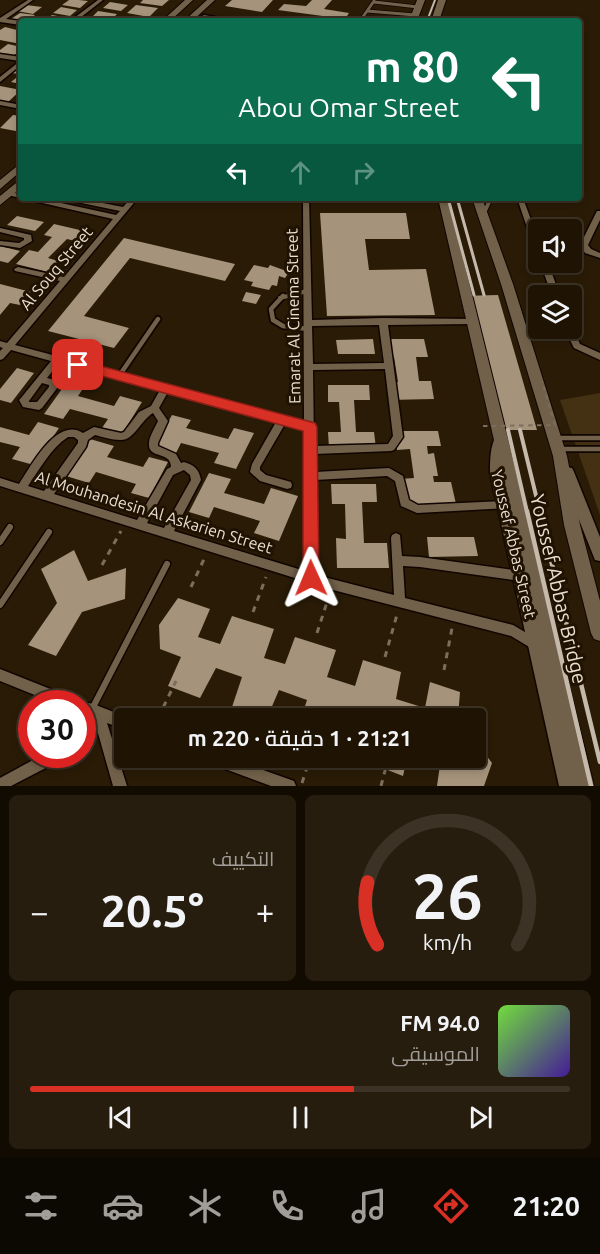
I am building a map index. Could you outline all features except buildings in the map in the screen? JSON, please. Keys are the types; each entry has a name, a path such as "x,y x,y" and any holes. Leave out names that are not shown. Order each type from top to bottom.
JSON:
{"main road":[{"path":"169,18 189,0"},
{"path":"179,18 199,0"},
{"path":"192,18 211,0"},
{"path":"203,18 222,0"},
{"path":"438,18 442,0"},
{"path":"414,18 419,3"},
{"path":"0,186 18,169"},
{"path":"0,202 18,189"},
{"name":"Youssef Abbas Street","path":"444,201 501,437"},
{"path":"478,201 513,302 558,448"},
{"name":"Youssef Abbas Bridge","path":"501,437 584,786"},
{"name":"Youssef Abbas Bridge","path":"558,448 572,525 600,633"}],"street":[{"path":"1,20 31,0"},
{"path":"77,18 100,0"},
{"path":"1,20 18,23"},
{"path":"0,56 18,60"},
{"path":"0,80 18,64"},
{"path":"0,103 18,106"},
{"path":"42,201 119,218"},
{"path":"82,201 125,210"},
{"name":"Al Souq Street","path":"0,357 5,345 66,280 132,201"},
{"name":"Emarat Al Cinema Street","path":"306,201 311,578"},
{"path":"521,201 528,220"},
{"path":"599,216 584,246 588,251 600,256"},
{"path":"0,230 28,237 28,241 20,246 0,243"},
{"path":"18,269 66,280"},
{"path":"307,326 383,321 471,321"},
{"path":"309,450 385,448 395,442 398,437 383,321"},
{"path":"574,339 577,346 600,357"},
{"path":"5,345 310,427"},
{"path":"42,380 57,360"},
{"path":"308,367 389,366"},
{"path":"47,496 82,444 83,438 94,431 121,437 127,435 142,415 154,408 166,388"},
{"path":"154,408 163,421 153,443 154,448 175,458 176,468"},
{"path":"282,420 255,467 258,476 287,485"},
{"path":"21,488 58,437 72,431 79,433 83,438"},
{"name":"Youssef Abbas Street","path":"501,437 496,464 568,786"},
{"path":"558,448 600,555"},
{"path":"140,525 170,472 184,466 191,468 196,473 196,480 167,534"},
{"path":"310,476 389,472 399,479 405,503 417,509 504,505"},
{"name":"Al Mouhandesin Al Askarien Street","path":"0,482 333,585 513,631 538,646"},
{"path":"396,538 400,603"},
{"path":"397,561 521,576"},
{"path":"0,675 38,690"},
{"path":"96,712 114,719"},
{"path":"96,723 120,786"},
{"path":"0,785 32,768"},
{"path":"241,768 289,786"}],"lane":[{"path":"362,18 374,1 419,3"},
{"path":"367,10 414,18"},
{"path":"483,215 490,201"},
{"path":"307,291 284,296 277,300 271,307 270,314 283,326 307,326"},
{"path":"119,376 158,319"},
{"path":"558,448 600,438"},
{"path":"558,448 600,449"},
{"path":"0,542 10,527"},
{"path":"0,605 48,532"},
{"path":"96,700 167,564"}],"path":[{"path":"483,426 555,425 542,381"},
{"path":"102,565 127,521"},
{"path":"192,587 210,547"},
{"path":"253,612 271,566"},
{"path":"317,633 333,585"},
{"path":"385,657 400,603"},
{"path":"444,670 454,616"},
{"path":"163,708 176,681"},
{"path":"301,786 307,768"},
{"path":"381,786 386,768"}],"shaded area":[{"path":"600,393 600,515 560,400"}],"railway":[{"path":"428,18 435,0"},
{"path":"449,201 474,295"},
{"path":"458,201 484,295"},
{"path":"508,430 527,512"},
{"path":"520,430 540,512"},
{"path":"527,511 591,786"},
{"path":"539,511 600,762"}],"route":[{"path":"78,365 310,427 311,578"}]}
